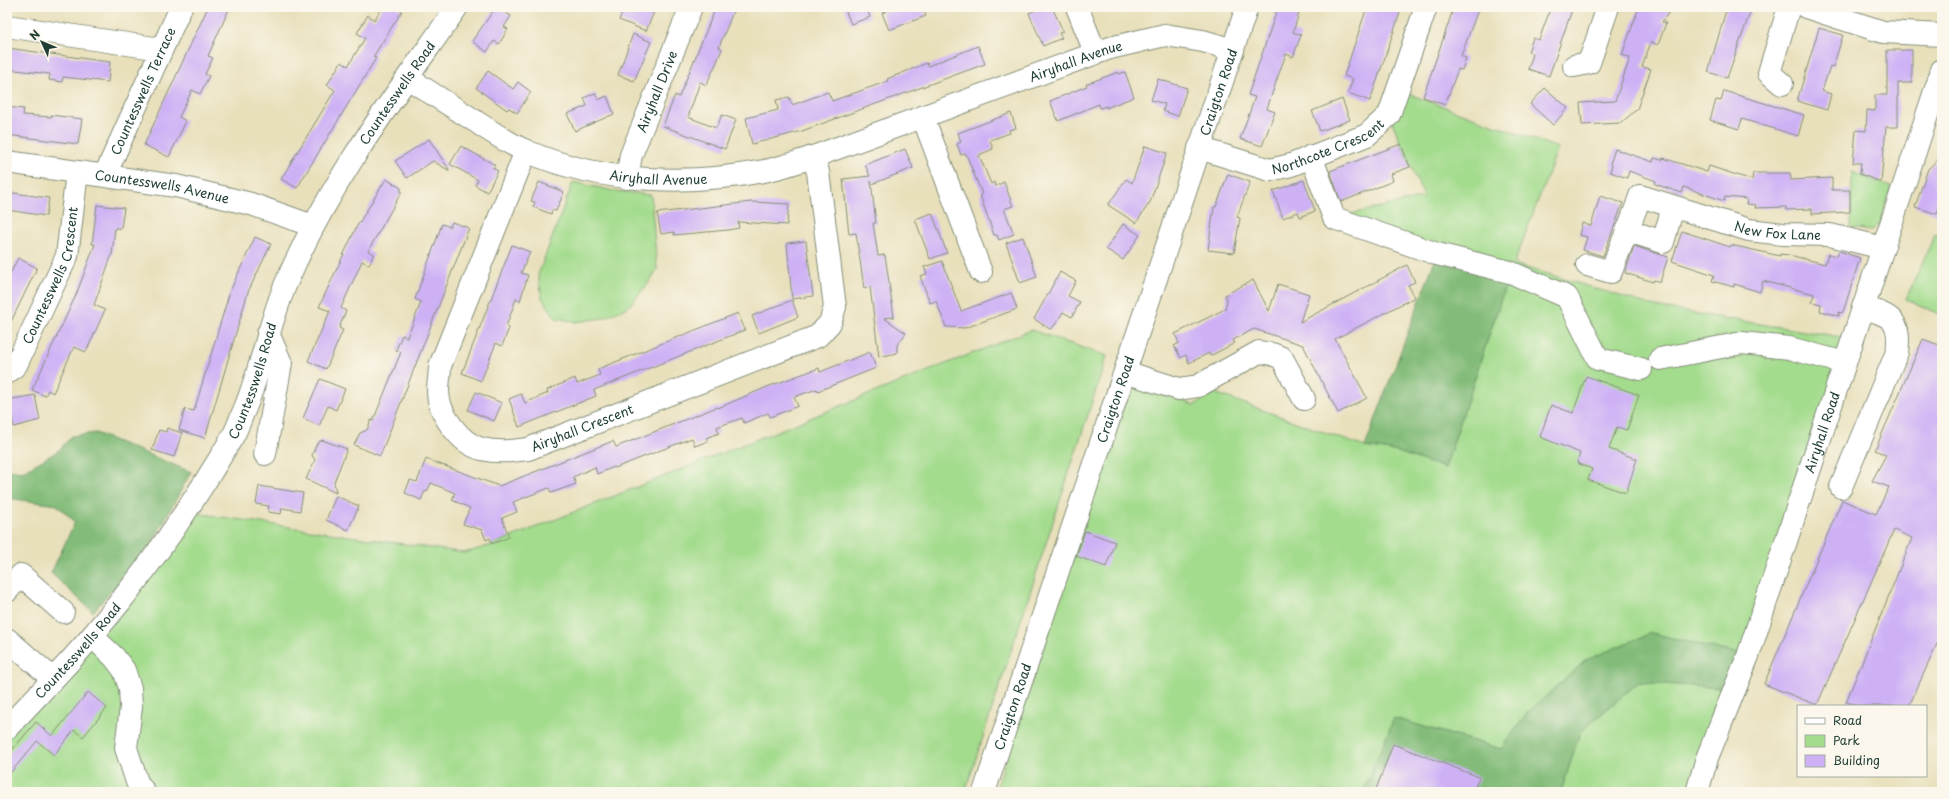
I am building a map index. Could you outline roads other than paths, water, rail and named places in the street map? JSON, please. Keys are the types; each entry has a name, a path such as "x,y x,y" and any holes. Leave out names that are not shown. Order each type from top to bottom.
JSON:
{"street":[{"name":"Countesswells Terrace","path":"106,175 181,7"},
{"name":"Countesswells Road","path":"7,728 92,636 151,562 188,509 235,433 254,386 268,333 286,283 313,226 343,172 457,7"},
{"name":"Airyhall Drive","path":"627,178 631,155 691,7"},
{"path":"1077,7 1094,52"},
{"name":"Craigton Road","path":"984,792 1054,579 1247,7"},
{"name":"Northcote Crescent","path":"1199,148 1270,170 1291,165 1367,135 1389,115 1426,7"},
{"path":"1587,67 1608,7"},
{"path":"1768,77 1789,7"},
{"path":"1806,7 1883,32 1942,35"},
{"path":"7,26 161,49"},
{"name":"Airyhall Avenue","path":"408,78 499,136 526,151 578,168 627,178 677,181 717,178 765,171 813,157 1094,52 1165,35 1203,41 1233,50"},
{"name":"Airyhall Road","path":"1697,792 1706,758 1748,656 1883,248 1935,113 1942,70"},
{"path":"923,117 981,272"},
{"name":"Airyhall Crescent","path":"526,151 440,366 438,392 445,416 459,436 480,449 503,452 528,449 818,336 830,323 835,307 818,172 813,157"},
{"path":"1311,156 1334,218 1437,254 1510,272 1567,297 1598,359 1641,370"},
{"name":"Countesswells Avenue","path":"7,162 176,186 251,204 313,226"},
{"name":"Countesswells Crescent","path":"7,373 16,365 67,256 77,172"},
{"name":"New Fox Lane","path":"1587,265 1611,272 1622,239 1629,231 1640,196 1749,230 1783,234 1830,235 1883,248"},
{"path":"1629,231 1663,242 1673,207"},
{"path":"1841,487 1897,352 1900,337 1898,327 1892,321 1880,312 1863,307"},
{"path":"265,454 281,363 268,333"},
{"path":"1660,359 1742,343 1789,348 1845,363"},
{"path":"1125,372 1179,388 1198,386 1259,352 1272,354 1282,358 1304,399"},
{"path":"7,591 21,575 63,612"},
{"path":"92,636 114,657 124,670 130,688 131,707 126,748 136,782 144,792"},
{"path":"7,640 53,679"}]}
